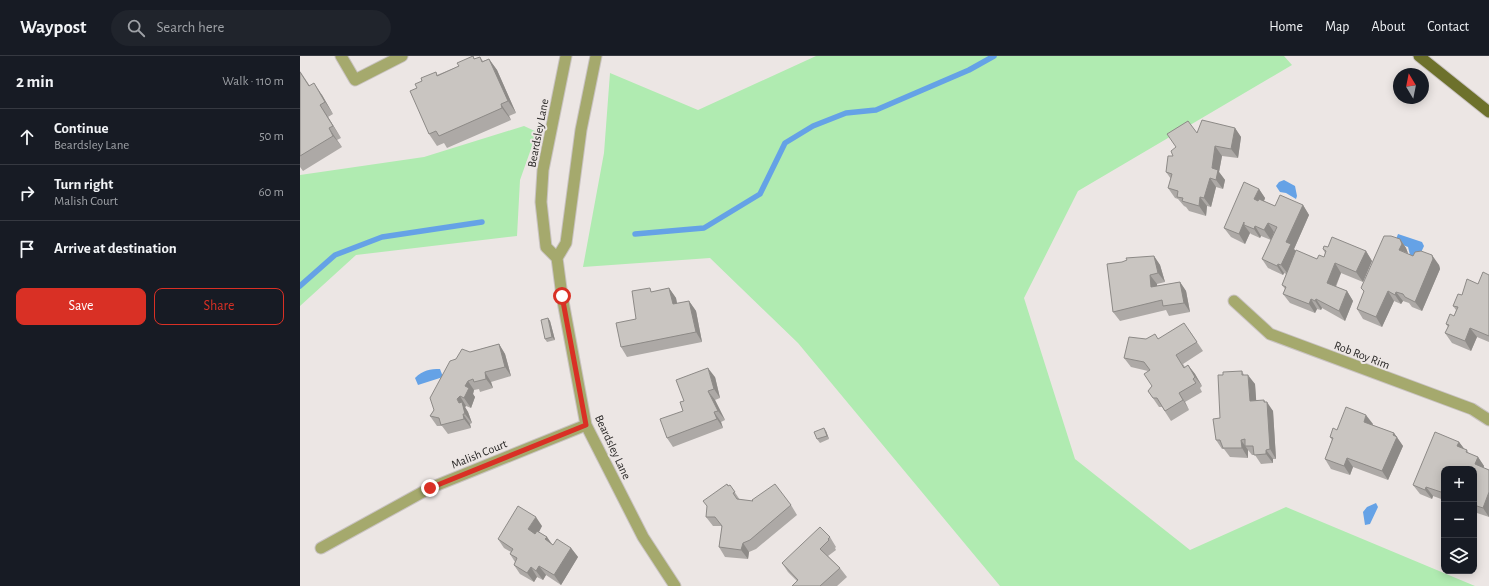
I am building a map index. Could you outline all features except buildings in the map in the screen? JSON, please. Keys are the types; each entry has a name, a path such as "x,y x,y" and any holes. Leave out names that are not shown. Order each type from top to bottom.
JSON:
{"main road":[{"path":"1419,56 1489,112"}],"street":[{"path":"341,56 355,80 402,56"},
{"name":"Beardsley Lane","path":"566,56 543,170 541,202 546,247 557,258 562,296 586,425 642,537 675,586"},
{"path":"557,258 566,243 581,130 596,56"},
{"name":"Rob Roy Rim","path":"1234,301 1270,334 1472,409 1489,420"},
{"name":"Malish Court","path":"322,548 430,488 586,425"}],"green space":[{"path":"816,56 1284,56 1292,65 1078,191 1024,298 1075,459 1190,550 1286,507 1441,572 1441,574 1446,574 1475,586 1000,586 798,343 710,258 583,267 604,153 610,73 698,110"},
{"path":"524,126 537,132 520,180 517,236 356,255 300,306 300,175 424,157"}],"water":[{"path":"1284,180 1295,186 1297,196 1296,199 1286,193 1280,192 1276,186 1279,182"},
{"path":"1398,234 1422,242 1424,246 1418,259 1410,255 1408,247 1395,242"},
{"path":"440,369 443,377 418,385 415,378 418,375 427,370"},
{"path":"1376,503 1378,507 1370,524 1365,525 1363,512 1367,507"}],"waterway":[{"path":"635,234 704,228 760,194 785,143 813,126 846,113 876,110 969,70 994,56"},
{"path":"300,286 335,255 382,237 482,222"}],"route":[{"path":"430,488 586,425 562,296"}]}
